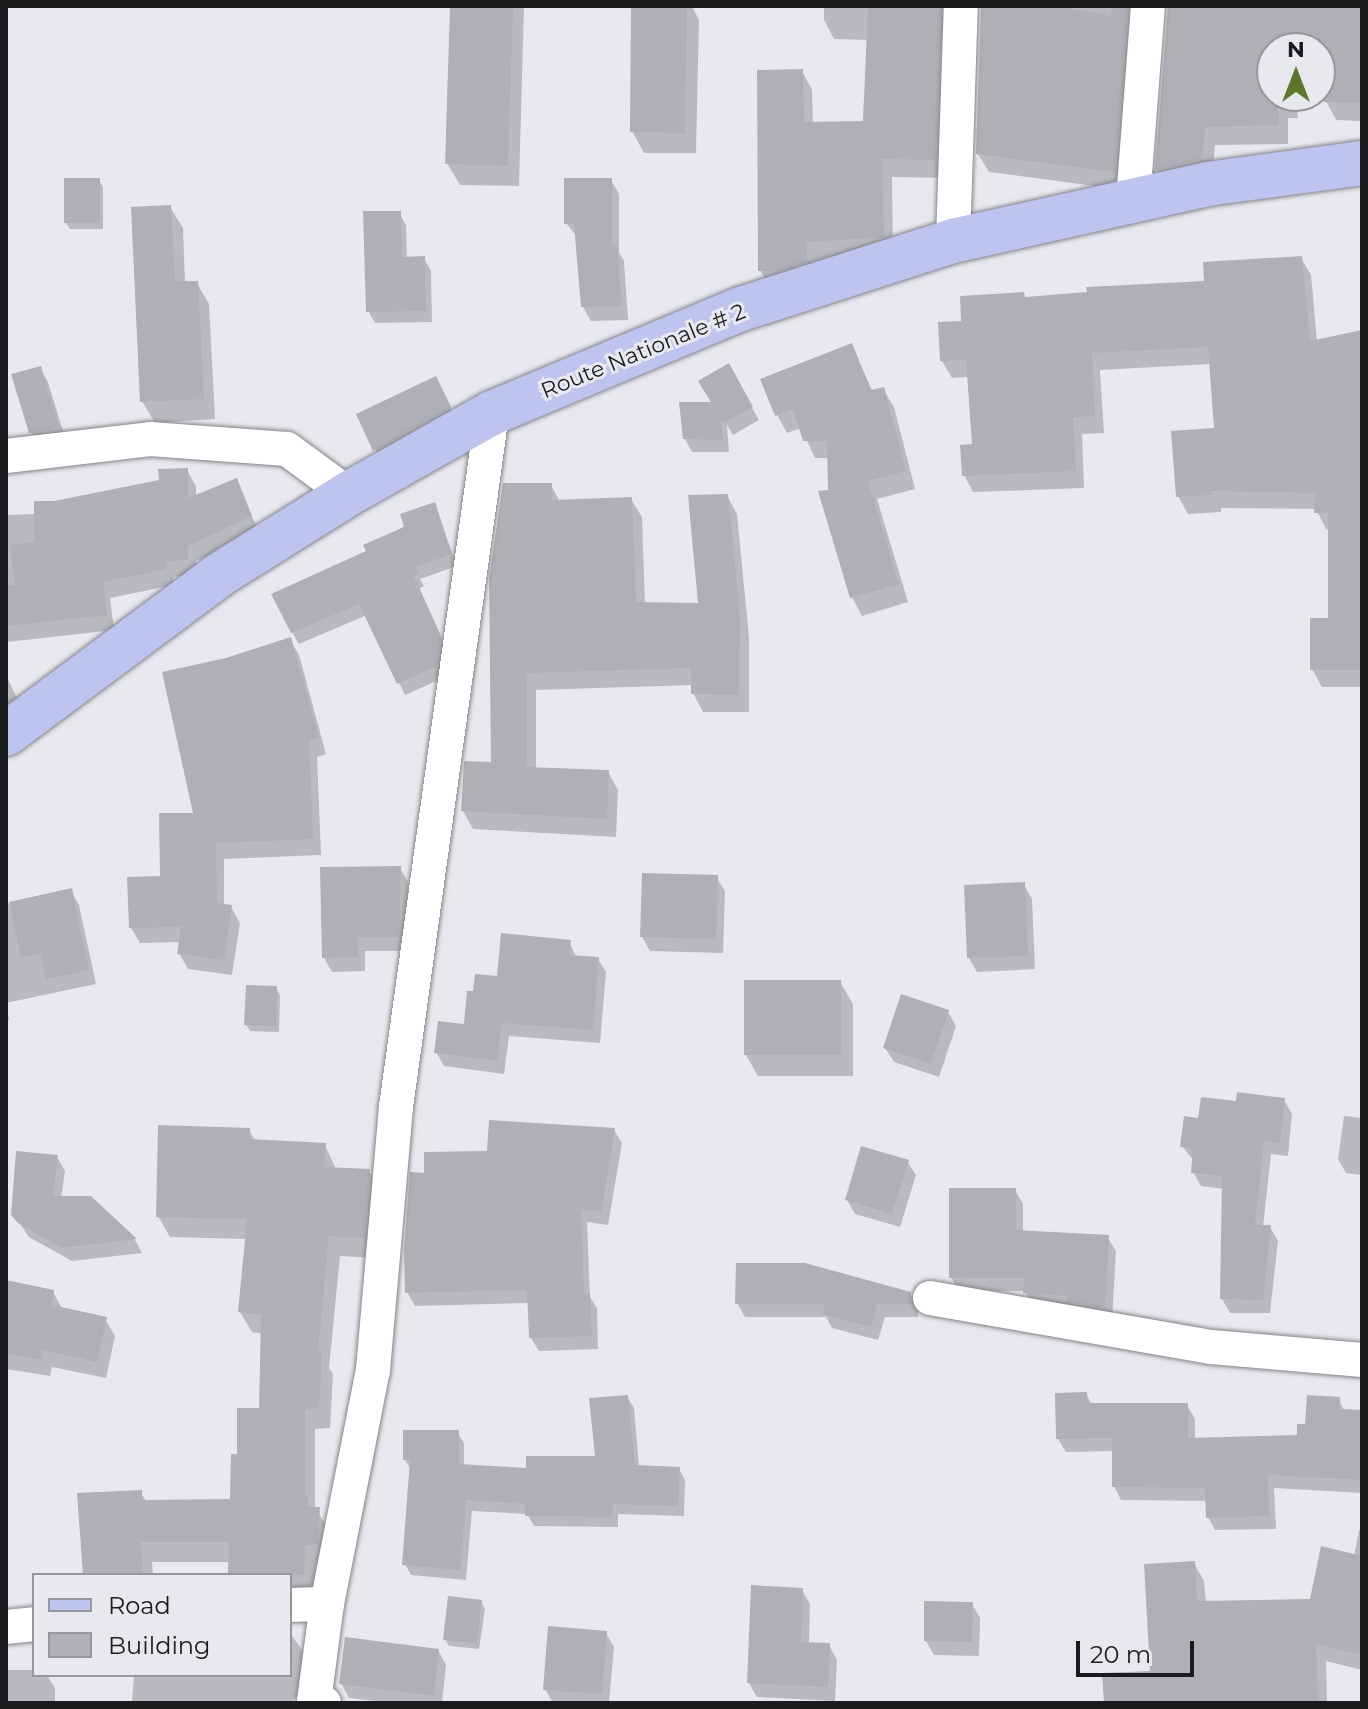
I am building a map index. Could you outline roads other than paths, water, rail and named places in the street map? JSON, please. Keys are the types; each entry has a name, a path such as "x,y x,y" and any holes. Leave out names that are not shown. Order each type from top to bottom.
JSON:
{"main road":[{"name":"Route Nationale # 2","path":"6,734 219,575 348,494 492,413 741,309 953,241 1207,184 1362,163"}],"street":[{"path":"953,241 961,6"},
{"path":"1133,200 1148,6"},
{"path":"324,1703 314,1701 327,1604 373,1370 396,1107 492,413"},
{"path":"6,456 150,439 287,449 348,494"},
{"path":"930,1298 1211,1347 1362,1360"},
{"path":"292,1605 327,1604"},
{"path":"6,1627 32,1624"}]}
